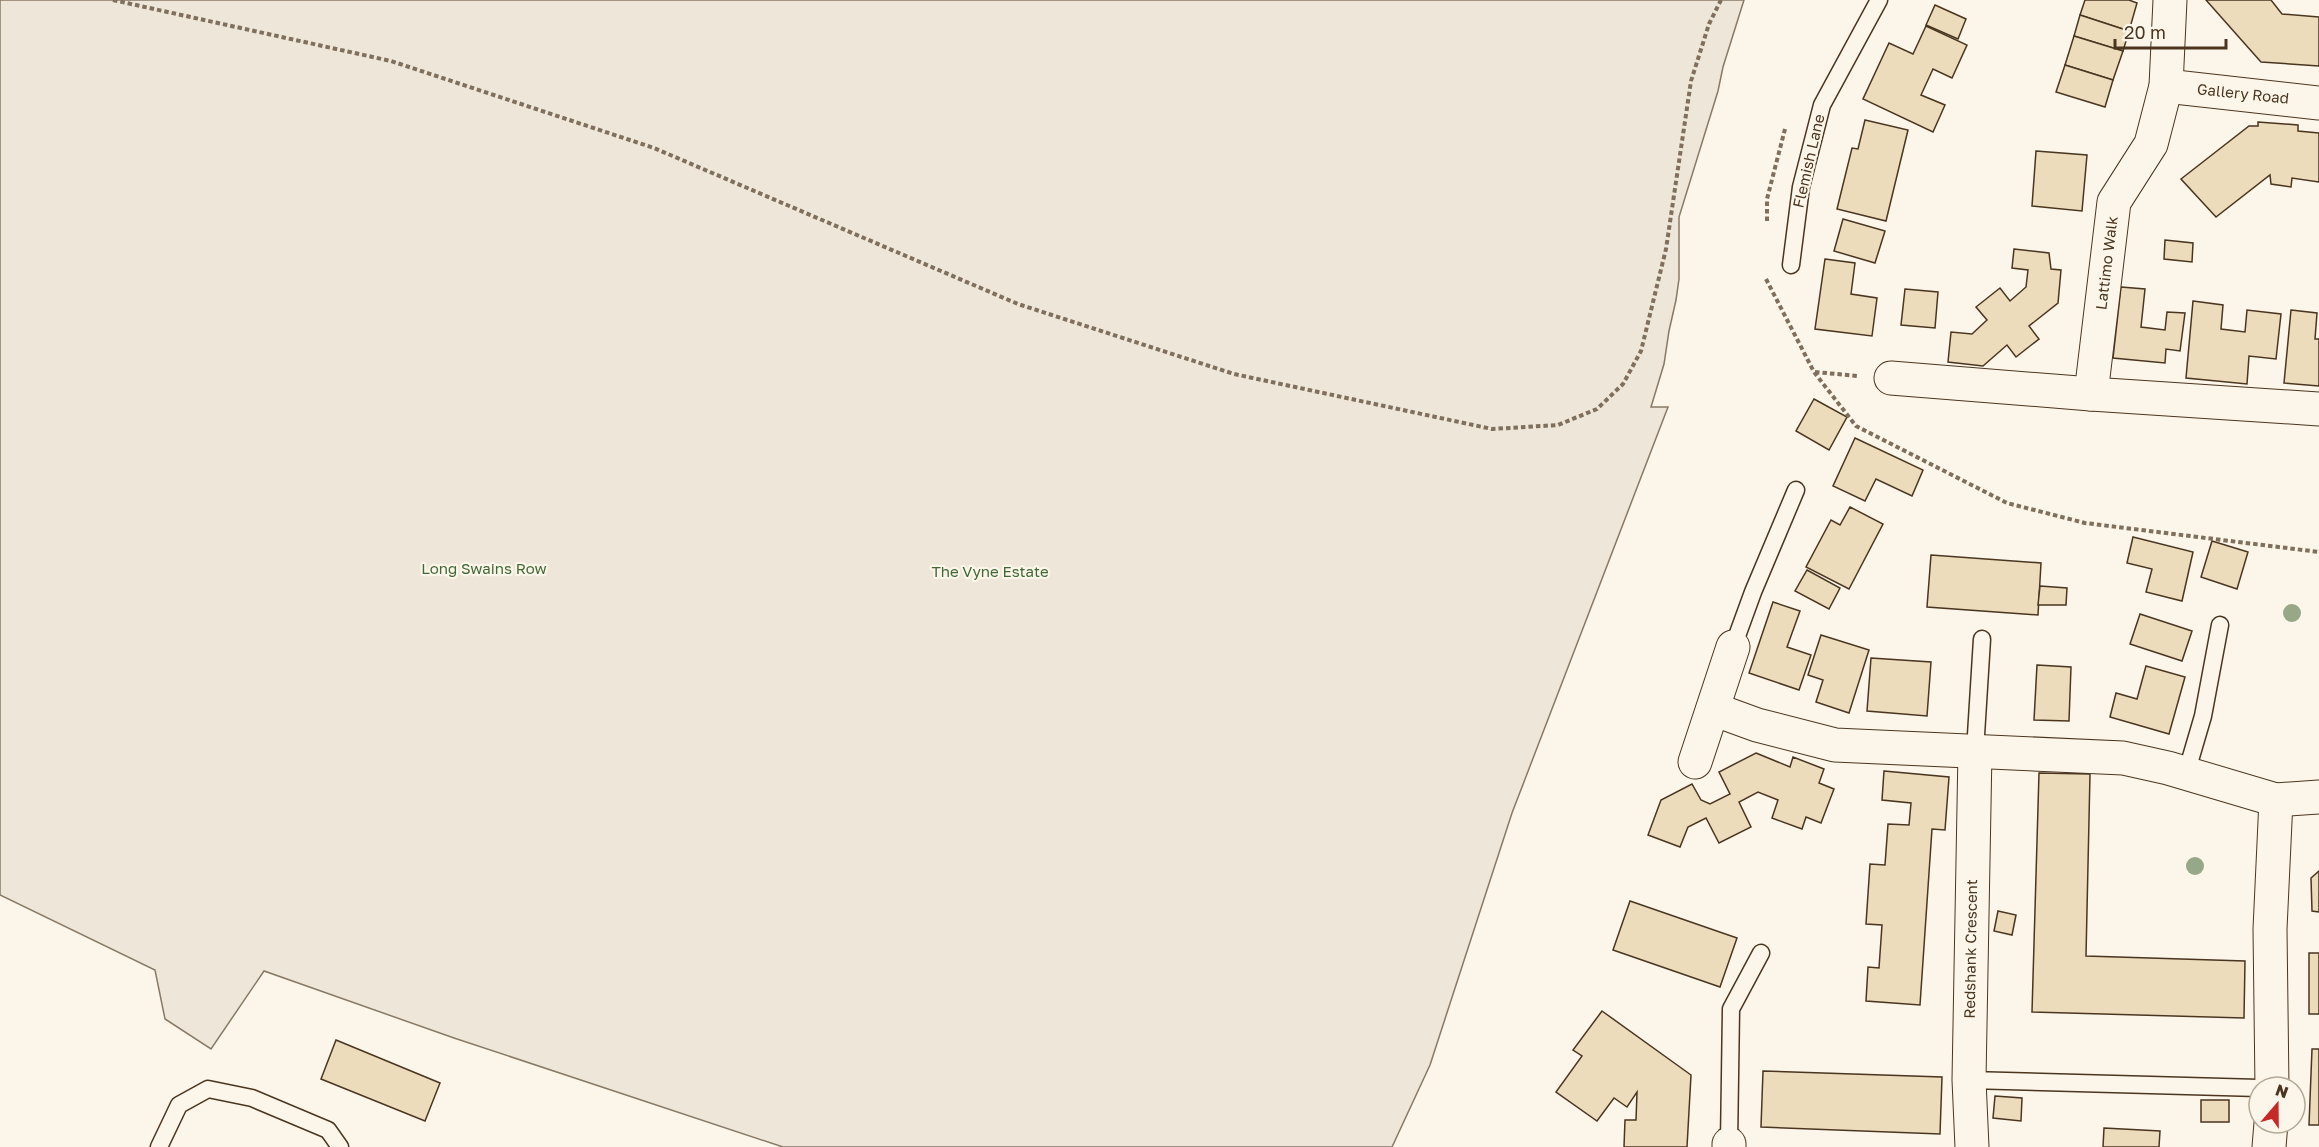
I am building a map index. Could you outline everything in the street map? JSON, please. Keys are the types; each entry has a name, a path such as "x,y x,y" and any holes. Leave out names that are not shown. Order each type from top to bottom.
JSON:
{"street":[{"name":"Lattimo Walk","path":"2091,394 2114,202 2151,144 2166,86 2170,0"},
{"name":"Gallery Road","path":"2166,86 2319,103"},
{"path":"1891,378 2319,410"},
{"path":"1695,762 1733,647"},
{"path":"1713,709 1757,725 1835,745 2123,758 2276,800 2319,797"},
{"name":"Redshank Crescent","path":"1972,1147 1969,1080 1975,751"},
{"path":"2272,1075 2270,929 2276,800"}],"lane":[{"name":"Flemish Lane","path":"1791,265 1801,187 1822,105 1879,0"},
{"path":"1733,647 1753,592 1796,490"},
{"path":"2186,774 2203,716 2220,625"},
{"path":"1975,751 1982,639"},
{"path":"1729,1145 1731,1009 1761,953"},
{"path":"1969,1080 2247,1088"},
{"path":"159,1147 179,1105 208,1089 252,1098 328,1130 340,1147"}],"path":[{"path":"113,0 392,61 654,148 1018,304 1234,375 1492,429 1558,425 1597,409 1623,384 1637,360 1666,249 1691,81 1709,24 1721,0"},
{"path":"1814,372 1891,378"}],"green space":[{"name":"The Vyne Estate","path":"0,0 1744,0 1679,217 1679,279 1676,300 1664,364 1651,407 1668,407 1512,813 1430,1065 1392,1147 783,1147 454,1038 264,971 211,1049 165,1019 155,970 0,895"}],"building":[{"path":"2085,0 2129,0 2137,3 2129,31 2080,15"},
{"path":"2206,0 2271,0 2282,14 2319,17 2319,66 2261,62"},
{"path":"1935,5 1966,19 1958,39 1926,25"},
{"path":"2080,15 2129,31 2123,51 2074,36"},
{"path":"1926,26 1967,45 1952,78 1933,69 1921,95 1945,105 1933,132 1863,99 1889,43 1913,54"},
{"path":"2074,36 2123,51 2113,80 2065,65"},
{"path":"2065,65 2113,80 2105,107 2056,92"},
{"path":"1865,120 1908,130 1886,221 1837,209 1852,148 1858,149"},
{"path":"2258,122 2298,125 2298,131 2319,133 2319,182 2292,178 2291,187 2271,184 2270,175 2216,217 2181,179 2249,126 2258,126"},
{"path":"2036,151 2087,155 2082,211 2032,206"},
{"path":"1843,219 1885,231 1875,263 1834,251"},
{"path":"2165,240 2193,243 2192,262 2164,259"},
{"path":"2014,249 2049,253 2051,269 2061,270 2058,303 2029,326 2039,339 2016,357 2007,345 1983,366 1948,362 1951,332 1972,334 1987,320 1976,307 2000,288 2010,301 2026,287 2028,270 2012,268"},
{"path":"1825,259 1855,263 1851,294 1877,298 1872,336 1815,329"},
{"path":"2121,287 2145,289 2141,327 2165,330 2167,312 2185,313 2180,351 2166,349 2165,363 2113,358"},
{"path":"1905,289 1938,292 1935,328 1901,325"},
{"path":"2193,301 2223,305 2221,329 2245,332 2247,310 2281,314 2276,359 2249,356 2247,384 2186,378"},
{"path":"2291,310 2317,313 2315,339 2319,339 2319,386 2284,383"},
{"path":"1814,399 1847,417 1829,450 1796,431"},
{"path":"1855,438 1923,470 1912,496 1876,479 1865,501 1833,486"},
{"path":"1850,507 1883,524 1849,589 1806,567 1831,520 1840,525"},
{"path":"2133,537 2193,552 2182,601 2146,592 2152,569 2127,563"},
{"path":"2212,541 2248,552 2237,589 2201,577"},
{"path":"1931,555 2041,563 2038,615 1927,607"},
{"path":"1807,570 1840,588 1829,609 1795,591"},
{"path":"2040,586 2067,588 2066,605 2038,605"},
{"path":"1773,602 1800,611 1787,647 1811,655 1799,690 1749,673"},
{"path":"2140,614 2192,631 2182,661 2130,644"},
{"path":"1821,635 1869,650 1849,713 1816,702 1823,680 1808,675"},
{"path":"1871,658 1931,662 1927,716 1867,711"},
{"path":"2037,665 2071,667 2069,721 2034,720"},
{"path":"2146,666 2185,677 2169,734 2110,717 2116,693 2137,699"},
{"path":"1756,753 1790,767 1793,757 1824,769 1819,783 1834,789 1821,823 1806,817 1802,829 1772,818 1778,800 1758,792 1739,802 1751,827 1719,843 1706,818 1688,827 1680,847 1648,835 1661,800 1692,784 1701,800 1710,804 1730,794 1719,772"},
{"path":"1884,771 1949,777 1945,830 1932,829 1920,1005 1866,1001 1868,967 1879,968 1882,925 1866,924 1870,864 1885,865 1888,824 1909,825 1911,803 1882,800"},
{"path":"2039,773 2090,774 2086,956 2245,961 2244,1018 2032,1012"},
{"path":"2319,871 2319,912 2312,911 2311,878"},
{"path":"1630,901 1737,938 1720,987 1613,950"},
{"path":"1998,911 2016,915 2012,935 1994,931"},
{"path":"2309,953 2319,953 2319,1014 2309,1014"},
{"path":"1602,1011 1691,1075 1687,1147 1624,1147 1625,1120 1636,1120 1637,1092 1627,1107 1614,1098 1597,1121 1556,1092 1582,1056 1573,1050"},
{"path":"336,1040 440,1083 425,1121 321,1079"},
{"path":"2312,1049 2319,1049 2319,1125 2309,1125"},
{"path":"1763,1071 1942,1077 1940,1134 1761,1127"},
{"path":"1995,1096 2022,1098 2021,1121 1993,1118"},
{"path":"2201,1100 2229,1100 2229,1122 2201,1122"},
{"path":"2104,1128 2160,1131 2159,1147 2103,1147"}],"park label":[{"name":"Long Swains Row","path":"484,569"}]}
